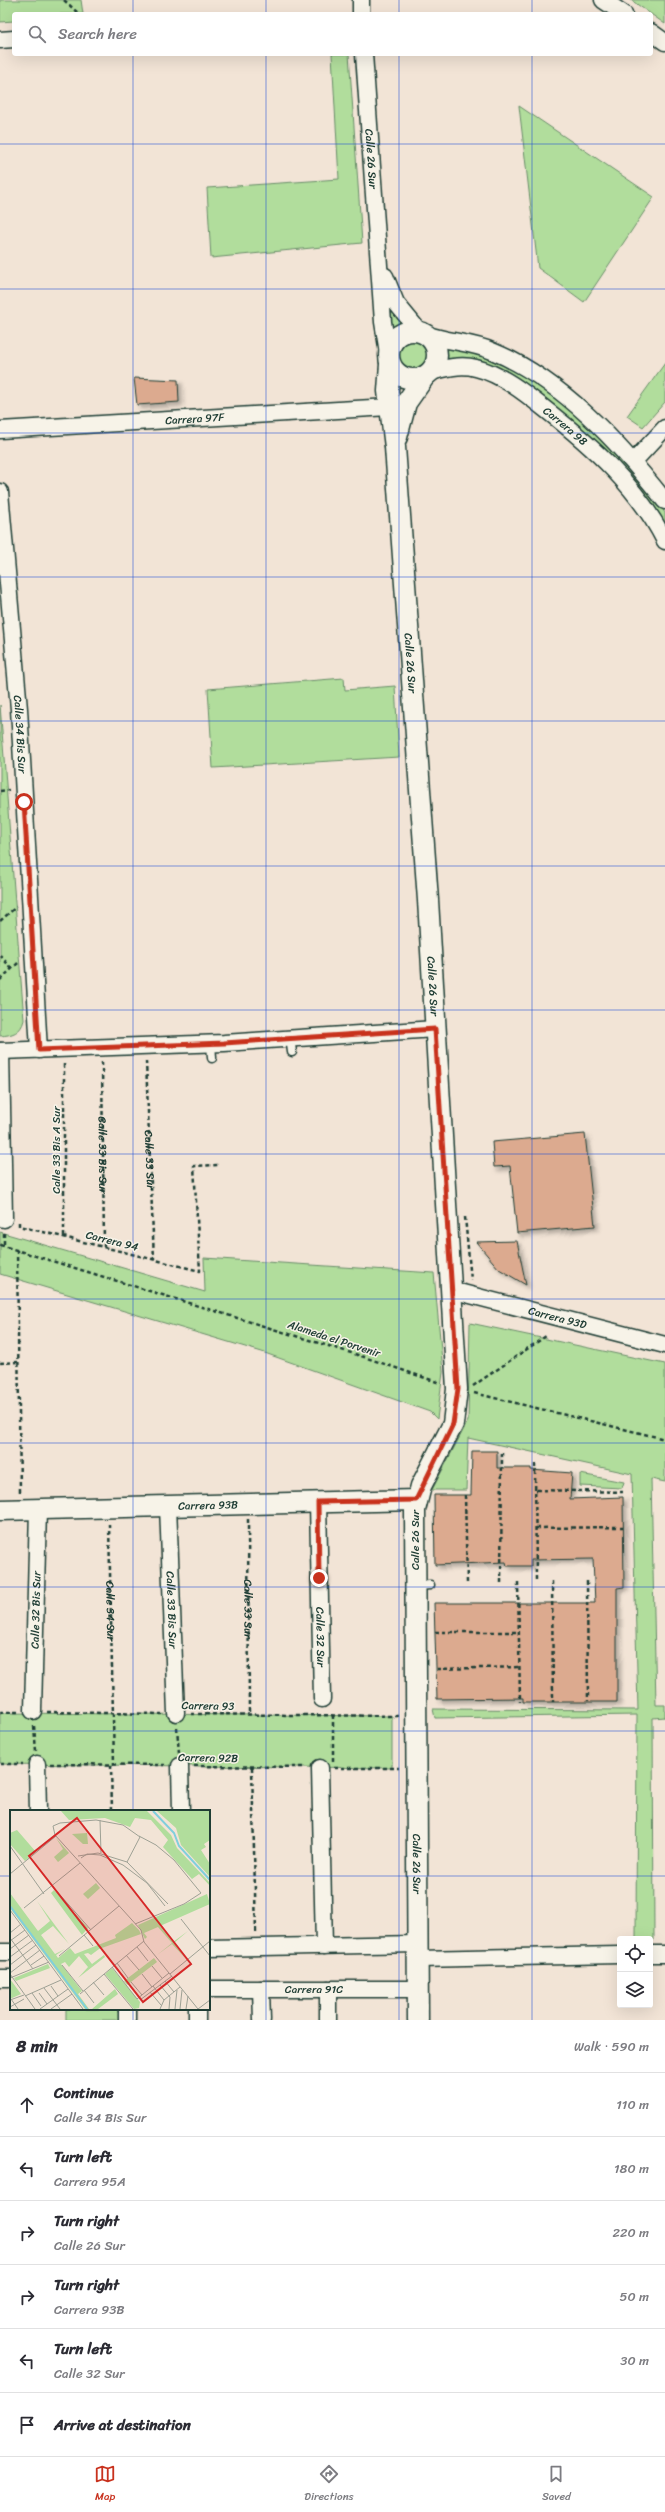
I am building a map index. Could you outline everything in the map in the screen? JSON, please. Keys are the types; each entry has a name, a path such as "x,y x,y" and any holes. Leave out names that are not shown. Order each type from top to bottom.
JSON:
{"street":[{"path":"360,0 361,12"},
{"path":"603,0 621,12"},
{"path":"653,33 665,42"},
{"path":"0,40 12,39"},
{"name":"Calle 26 Sur","path":"364,56 383,322 389,358 389,407 395,447 428,900 451,1290 462,1390 453,1424 416,1500 422,1585 416,1716 418,2020"},
{"name":"Calle 26 Sur","path":"380,263 396,302 422,333"},
{"path":"402,333 422,333 431,338 437,352 435,366 428,374 418,379 405,378 394,370 389,358 393,341 402,333"},
{"name":"Carrera 98","path":"422,333 441,340 479,347 513,361 573,404 612,438 634,461 665,501"},
{"name":"Carrera 98","path":"428,374 459,366 475,367 506,381 594,448 642,502 665,541"},
{"name":"Calle 26 Sur","path":"395,447 406,403 428,374"},
{"name":"Carrera 97F","path":"0,430 389,407"},
{"path":"634,461 665,428"},
{"name":"Calle 34 Bis Sur","path":"0,492 19,709 39,1050"},
{"path":"4,1219 0,1051 212,1051 291,1045 435,1029"},
{"name":"Carrera 93D","path":"451,1290 665,1345"},
{"name":"Carrera 93B","path":"0,1510 416,1500"},
{"name":"Calle 32 Sur","path":"318,1502 322,1699"},
{"name":"Calle 33 Bis Sur","path":"168,1506 176,1713"},
{"name":"Calle 32 Bis Sur","path":"29,1509 33,1711"},
{"path":"37,1764 38,1810"},
{"path":"180,1766 180,1810"},
{"path":"324,1946 327,1768"},
{"path":"210,1948 324,1946 418,1952 617,1955"},
{"path":"653,1954 665,1954"},
{"name":"Carrera 91C","path":"210,1989 418,1989"},
{"path":"261,1989 262,2020"},
{"path":"328,1989 328,2020"}],"path":[{"path":"64,0 77,12"},
{"path":"0,791 11,790"},
{"path":"0,922 20,903"},
{"path":"0,955 12,969"},
{"path":"0,980 20,961"},
{"name":"Calle 33 Sur","path":"146,1060 154,1260"},
{"name":"Calle 33 Bis Sur","path":"102,1062 104,1247"},
{"name":"Calle 33 Bis A Sur","path":"64,1063 64,1237"},
{"name":"Carrera 94","path":"19,1226 200,1271 194,1166 218,1165"},
{"name":"Alameda el Porvenir","path":"0,1245 361,1356 462,1390 665,1439"},
{"path":"17,1250 20,1362 29,1509"},
{"path":"462,1390 546,1336"},
{"path":"0,1363 20,1362"},
{"path":"501,1583 502,1452"},
{"path":"536,1464 536,1581"},
{"path":"536,1490 623,1492"},
{"path":"465,1495 467,1584"},
{"name":"Calle 33 Sur","path":"248,1504 249,1715"},
{"name":"Calle 34 Sur","path":"108,1507 114,1714 113,1765"},
{"path":"536,1528 624,1527"},
{"path":"552,1581 552,1702"},
{"path":"587,1581 588,1701"},
{"path":"518,1582 520,1702"},
{"path":"435,1632 519,1632"},
{"path":"437,1669 520,1667"},
{"path":"33,1711 37,1764"},
{"name":"Carrera 93","path":"0,1712 33,1711 114,1714 176,1713 416,1716"},
{"path":"176,1713 180,1766"},
{"path":"327,1768 333,1715"},
{"name":"Carrera 92B","path":"0,1764 416,1769"},
{"path":"112,1810 113,1765"},
{"path":"252,1767 256,1947"}],"green space":[{"path":"0,0 81,0 83,12 12,12 12,21 0,22"},
{"path":"631,0 665,0 665,24 653,16 653,12 648,12"},
{"path":"332,56 349,56 362,243 211,258 207,188 339,179"},
{"path":"519,106 654,197 584,302 538,268"},
{"path":"388,300 408,326 393,330 390,335"},
{"path":"414,340 425,344 429,355 425,366 414,370 403,366 399,355 403,344"},
{"path":"447,347 487,355 520,373 590,424 648,487 665,513 665,527 619,465 592,438 559,410 466,359 448,360"},
{"path":"665,363 665,402 643,427 627,416"},
{"path":"344,678 345,690 395,686 399,757 213,768 208,689"},
{"path":"0,705 24,1020 18,1031 0,1036"},
{"path":"0,1232 205,1292 204,1258 434,1273 443,1372 437,1419 430,1412 262,1352 0,1274"},
{"path":"470,1323 665,1364 665,1482 651,1479 656,1705 665,1705 665,1717 653,1718 654,1940 653,1936 636,1936 637,1715 435,1718 433,1709 638,1710 632,1474 468,1438 466,1490 432,1490 468,1421"},
{"path":"580,1474 624,1482 622,1488 580,1486"},
{"path":"0,1713 392,1716 392,1768 0,1764"},
{"path":"66,2010 117,2010 121,2020 66,2020"}],"building":[{"path":"134,378 178,380 179,402 137,405"},
{"path":"585,1134 595,1226 517,1233 510,1166 494,1167 492,1142"},
{"path":"517,1241 526,1285 499,1269 476,1242"},
{"path":"472,1451 497,1451 497,1468 531,1468 531,1470 572,1473 570,1499 623,1497 624,1587 617,1588 617,1702 523,1702 523,1698 437,1699 434,1603 595,1603 593,1559 531,1560 531,1566 507,1566 506,1562 435,1565 434,1495 471,1495"}],"route":[{"path":"24,802 39,1050 224,1043 290,1037 435,1029 458,1389 456,1413 449,1435 421,1486 416,1500 318,1502 319,1578"}]}
